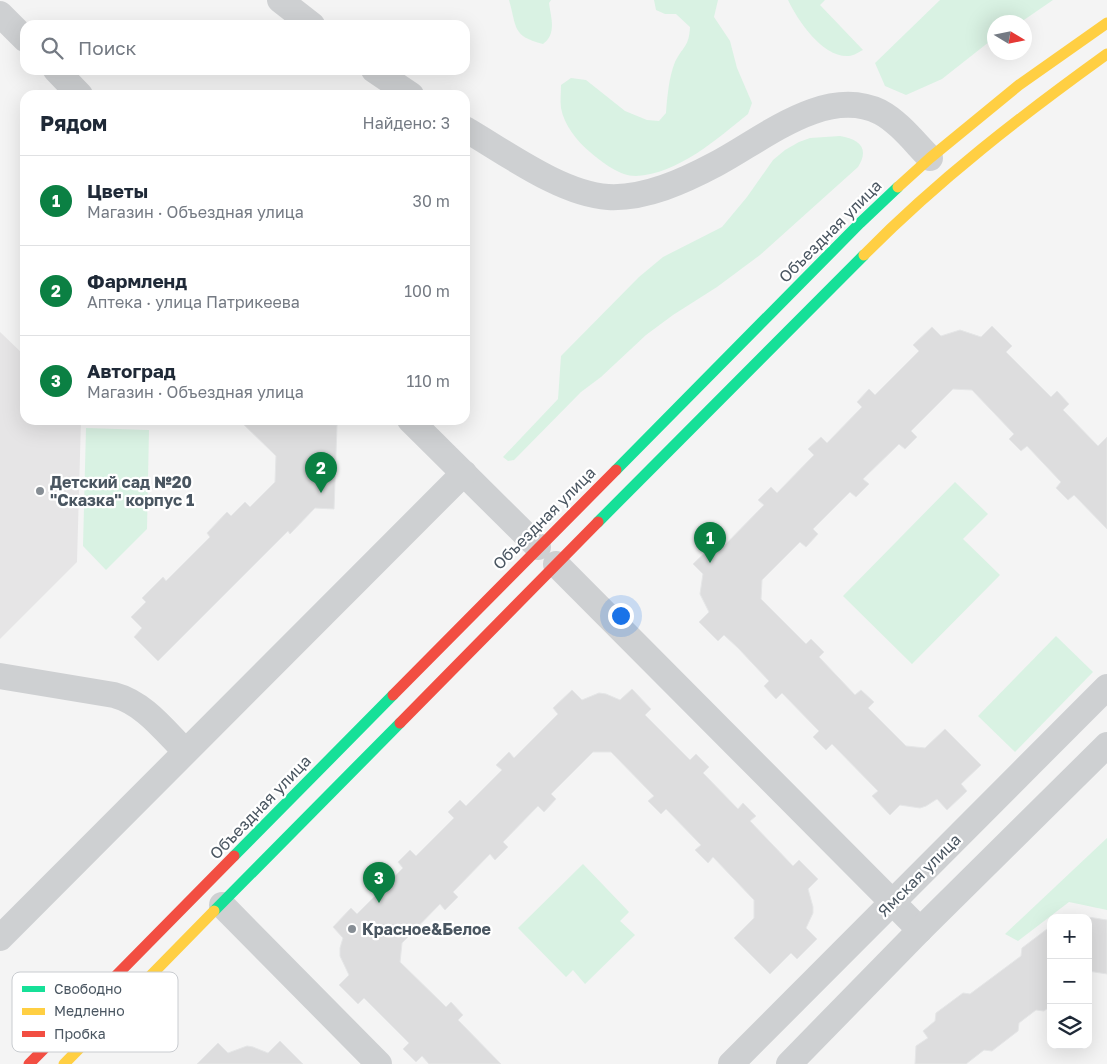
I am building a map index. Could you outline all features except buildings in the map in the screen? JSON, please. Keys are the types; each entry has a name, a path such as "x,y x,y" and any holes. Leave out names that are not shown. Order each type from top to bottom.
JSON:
{"main road":[{"name":"Объездная улица","path":"130,972 213,897 547,556 876,243 938,168 1020,85 1107,23"},
{"name":"Объездная улица","path":"146,972 213,897 547,556 860,223 938,168 1036,105 1107,54"},
{"name":"Объездная улица","path":"29,1064 42,1052"},
{"name":"Объездная улица","path":"64,1064 75,1052"}],"street":[{"path":"280,0 306,20"},
{"path":"0,14 20,34"},
{"path":"61,75 75,90"},
{"path":"381,75 404,90"},
{"path":"470,132 565,186 608,197 629,196 678,182 716,164 809,112 836,106 854,106 881,113 909,136 938,168"},
{"path":"415,425 920,930"},
{"path":"0,938 464,473"},
{"path":"0,676 125,698 145,711 185,751"},
{"name":"Ямская улица","path":"731,1064 1107,687"},
{"path":"789,1064 920,930 1107,746"},
{"path":"213,897 379,1064"}],"shaded area":[{"name":"Детский сад №20 \"Сказка\" корпус 1","path":"0,332 20,351 20,425 81,425 77,562 0,639"}],"green space":[{"path":"509,0 551,0 549,3 552,31 543,44 526,38 517,30"},
{"path":"654,0 718,0 714,17 730,41 737,68 752,103 748,114 696,154 667,169 652,174 636,176 623,174 605,164 580,143 568,126 563,114 561,85 571,78 586,80 625,111 647,120 659,121 666,113 673,68 687,43 690,27 676,14 665,14 656,10"},
{"path":"788,0 825,0 820,5 863,50 854,55 839,55 821,45 812,37 798,18"},
{"path":"940,0 1053,0 1031,15 987,15 987,44 942,79 906,95 885,86 875,63"},
{"path":"840,136 853,139 861,146 863,155 858,167 760,255 646,335 601,377 581,392 514,460 508,461 503,457 558,399 561,356 639,277 663,257 722,227 747,197 773,160 785,150 810,138"},
{"path":"86,428 149,430 147,529 106,570 83,546"},
{"path":"955,482 988,514 963,539 1000,575 912,664 843,596"},
{"path":"1056,636 1093,672 1015,752 978,716"},
{"path":"1107,838 1107,910 1069,902 1053,914 1047,914 1047,919 1018,941 1005,934"},
{"path":"583,864 629,912 620,921 635,935 585,984 573,970 566,977 518,928"}],"traffic: fast":[{"path":"616,470 860,223 898,187"},
{"path":"598,522 864,255"},
{"path":"234,856 393,695"},
{"path":"214,911 400,723"}],"traffic: slow":[{"path":"898,187 930,158 1019,85 1107,23"},
{"path":"864,255 892,227 981,150 1107,54"},
{"path":"154,972 214,911"},
{"path":"64,1064 76,1052"}],"traffic: jam":[{"path":"393,695 616,470"},
{"path":"400,723 598,522"},
{"path":"120,972 234,856"},
{"path":"29,1064 41,1052"}],"place":[{"name":"Детский сад №20 \"Сказка\" корпус 1","path":"40,491"},
{"name":"Фармленд","path":"321,493"},
{"name":"Цветы","path":"710,563"},
{"name":"Автоград","path":"379,903"},
{"name":"Красное&Белое","path":"352,929"}]}
